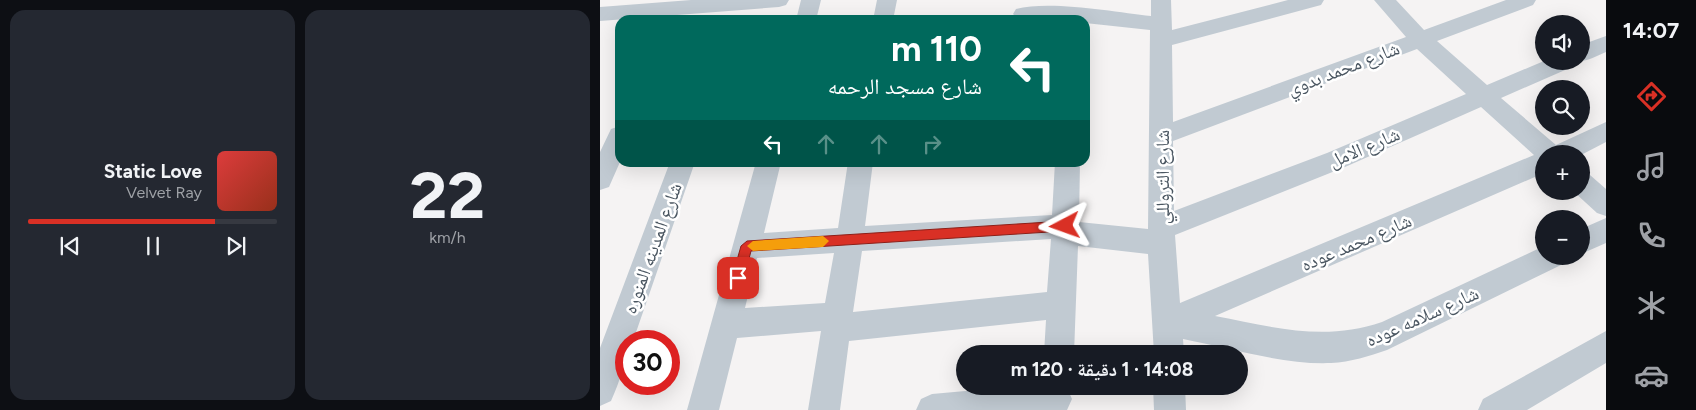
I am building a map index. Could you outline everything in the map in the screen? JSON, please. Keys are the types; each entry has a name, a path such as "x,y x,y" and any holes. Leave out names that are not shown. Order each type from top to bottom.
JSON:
{"street":[{"path":"606,14 678,9 739,8 779,0"},
{"path":"807,15 811,0"},
{"path":"884,15 887,0"},
{"path":"1090,16 1162,21 1314,0"},
{"path":"1384,0 1420,39 1539,145"},
{"path":"1468,0 1484,15"},
{"name":"شارع محمد بدوي","path":"1161,136 1526,0"},
{"path":"1023,14 1071,15"},
{"name":"شارع التروللي","path":"1162,21 1162,235 1169,345"},
{"path":"1590,50 1606,44"},
{"name":"شارع الامل","path":"1162,235 1543,70"},
{"path":"1579,145 1606,131"},
{"path":"607,164 615,147"},
{"name":"شارع محمد عوده","path":"1168,322 1535,166"},
{"name":"شارع المدينه المنوره","path":"600,390 610,334 681,167"},
{"path":"703,410 768,167"},
{"path":"824,410 860,167"},
{"path":"1059,345 1068,167"},
{"path":"1590,190 1606,204"},
{"path":"747,246 1065,229 1162,235"},
{"path":"1590,238 1606,230"},
{"name":"شارع سلامه عوده","path":"1168,322 1302,347 1332,348 1361,344 1387,335 1535,264"},
{"path":"726,324 837,322 1061,305"},
{"path":"1494,410 1533,390 1606,346"},
{"path":"1169,395 1170,410"},
{"path":"932,410 1056,398"}],"slow traffic":[{"path":"753,246 823,241"}],"route":[{"path":"738,278 747,246 1065,226"}]}
